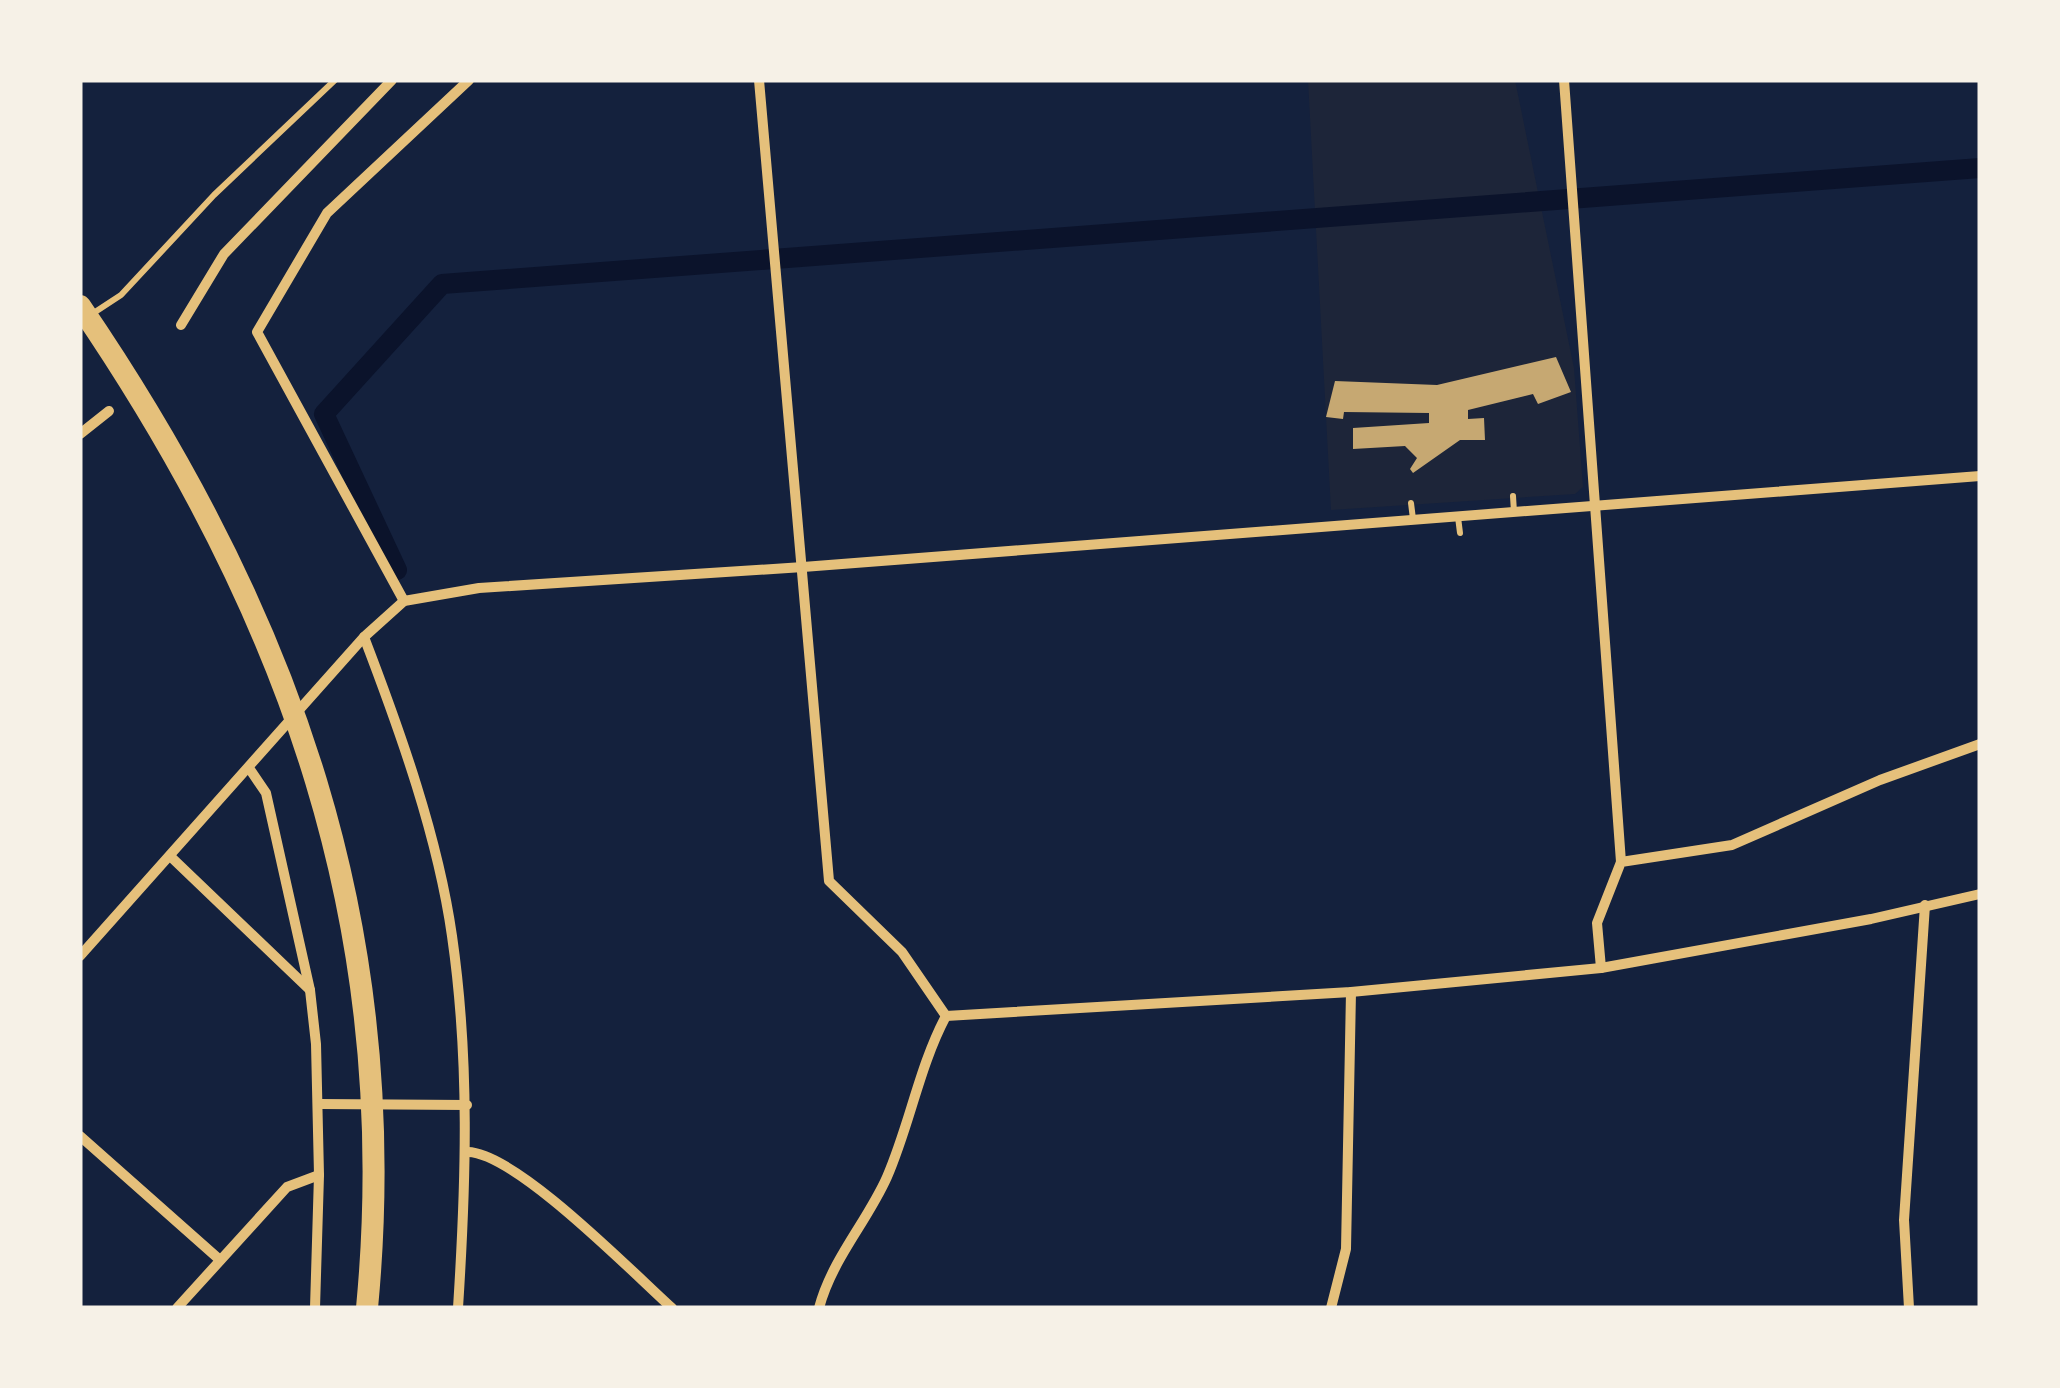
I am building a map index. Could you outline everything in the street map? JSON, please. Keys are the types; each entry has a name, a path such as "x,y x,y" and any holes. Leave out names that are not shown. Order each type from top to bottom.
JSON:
{"highway":[{"path":"80,306 201,503 282,676 336,844 367,1010 374,1183 367,1308"}],"street":[{"path":"181,326 224,254 392,80"},
{"path":"404,601 257,332 326,214 469,80"},
{"path":"759,80 829,881 902,952 946,1016"},
{"path":"1564,80 1621,862 1597,924 1601,968"},
{"path":"80,434 109,411"},
{"path":"80,956 364,638 404,601 479,588 803,567 1980,476"},
{"path":"364,638 417,792 452,934 468,1152 458,1308"},
{"path":"1621,862 1732,846 1880,780 1980,744"},
{"path":"248,768 266,792 310,990 319,1104 315,1308"},
{"path":"170,856 310,990"},
{"path":"946,1016 1350,992 1601,968 1980,894"},
{"path":"1909,1308 1904,1220 1924,905"},
{"path":"1331,1308 1346,1248 1350,992"},
{"path":"819,1308 853,1232 876,1201 892,1165 926,1054 946,1016"},
{"path":"319,1104 467,1105"},
{"path":"80,1136 220,1260"},
{"path":"468,1152 485,1152 542,1192 672,1308"},
{"path":"177,1308 287,1187 319,1174"}],"lane":[{"path":"80,321 121,296 214,195 335,80"},
{"path":"1513,496 1514,513"},
{"path":"1411,503 1413,521"},
{"path":"1458,517 1460,533"}],"shaded area":[{"path":"1308,80 1515,80 1574,368 1583,487 1575,494 1331,510"}],"building":[{"path":"1556,357 1571,392 1538,404 1533,394 1468,410 1468,419 1484,418 1485,440 1460,440 1413,473 1410,469 1417,458 1405,446 1353,449 1353,428 1429,423 1429,413 1344,412 1343,419 1326,417 1335,381 1437,385"}],"waterway":[{"path":"397,570 324,414 442,284 1980,168"}]}
